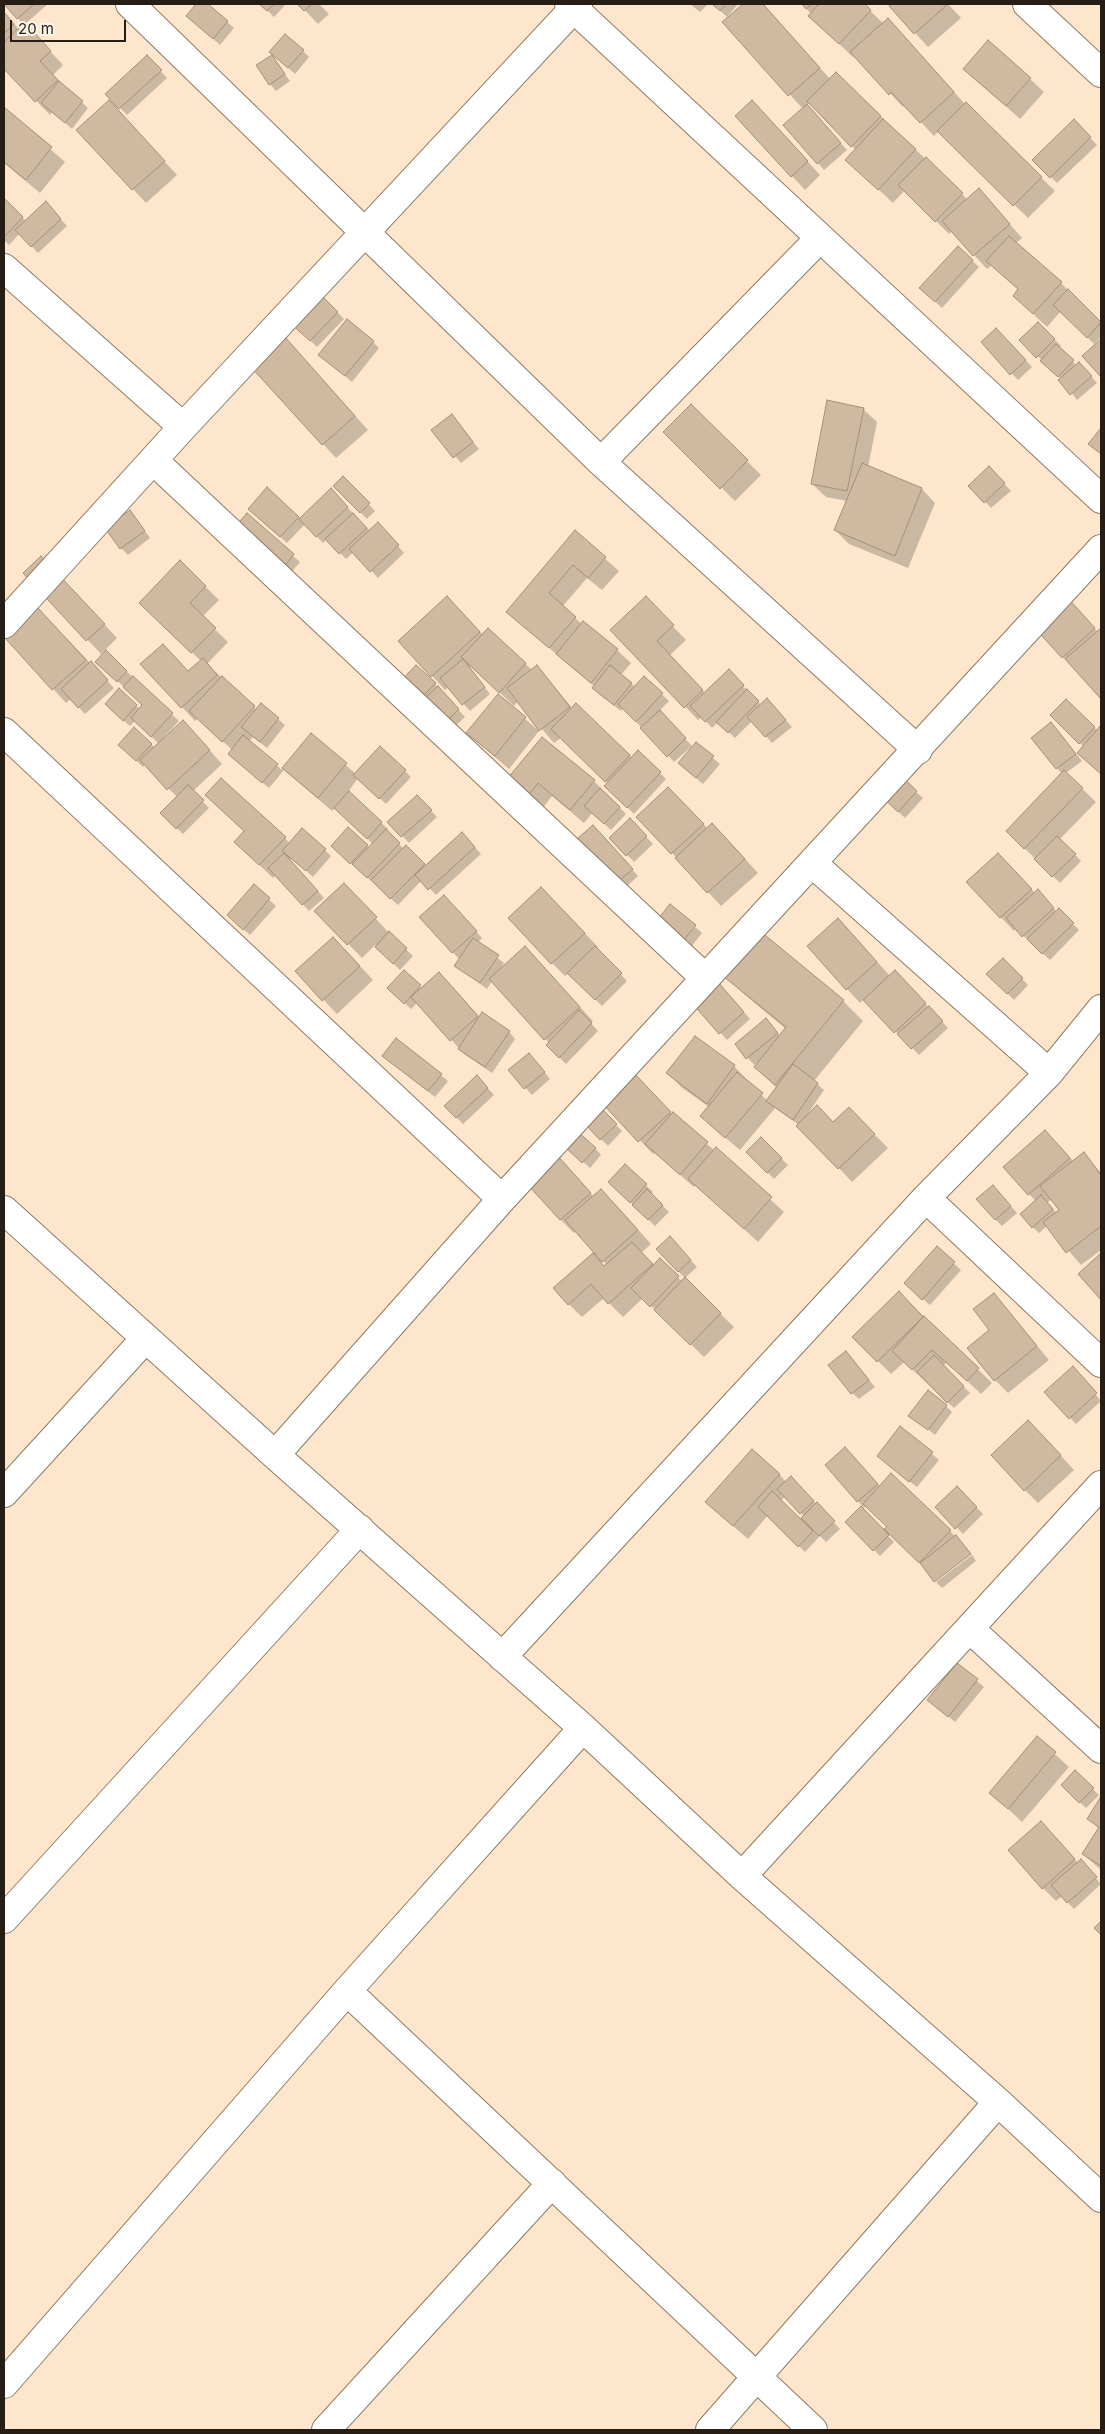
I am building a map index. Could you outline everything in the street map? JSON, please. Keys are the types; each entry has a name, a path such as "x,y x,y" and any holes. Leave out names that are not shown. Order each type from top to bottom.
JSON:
{"street":[{"path":"130,4 601,462 918,750"},
{"path":"1027,4 1101,72"},
{"path":"4,624 183,427 574,5 820,238 1101,499"},
{"path":"601,462 820,238"},
{"path":"4,268 183,427"},
{"path":"154,460 704,978"},
{"path":"275,1455 502,1199 704,978 918,750 1101,549"},
{"path":"4,732 502,1199"},
{"path":"812,863 1049,1073"},
{"path":"502,1657 926,1198 1049,1073 1101,1009"},
{"path":"926,1198 1101,1362"},
{"path":"4,1210 145,1339 582,1728 742,1876 998,2102 1101,2198"},
{"path":"4,1493 145,1339"},
{"path":"742,1876 1101,1485"},
{"path":"4,1919 360,1529"},
{"path":"970,1629 1101,1749"},
{"path":"4,2384 347,1991 582,1728"},
{"path":"347,1991 813,2430"},
{"path":"710,2430 758,2378 998,2102"},
{"path":"326,2430 552,2184"}],"building":[{"path":"4,4 34,4 17,19"},
{"path":"196,4 208,4 228,21 213,39 186,16"},
{"path":"259,4 274,4 267,11"},
{"path":"297,4 312,4 304,11"},
{"path":"712,4 726,4 720,11"},
{"path":"743,4 763,4 820,68 788,96 722,22"},
{"path":"802,4 812,4 806,9"},
{"path":"819,4 865,4 871,10 839,44 808,16"},
{"path":"892,4 948,4 914,34 889,6"},
{"path":"4,12 14,24 4,33"},
{"path":"888,18 954,92 920,123 891,92 889,95 850,52"},
{"path":"25,22 51,51 40,61 58,80 35,102 4,69 4,42"},
{"path":"285,34 304,50 288,68 269,52"},
{"path":"988,40 1031,78 1006,106 963,69"},
{"path":"147,55 162,70 119,109 105,94"},
{"path":"272,55 285,74 269,85 256,65"},
{"path":"836,72 881,116 851,147 807,101"},
{"path":"59,81 83,101 65,123 41,103"},
{"path":"109,100 165,161 132,190 76,130"},
{"path":"752,100 808,161 791,177 735,116"},
{"path":"966,102 1042,177 1013,206 937,131"},
{"path":"807,104 841,143 817,164 783,125"},
{"path":"4,107 52,147 26,180 4,162"},
{"path":"883,119 916,149 878,190 845,160"},
{"path":"1074,119 1091,137 1050,178 1032,160"},
{"path":"926,157 963,193 935,222 898,185"},
{"path":"979,188 1010,224 973,256 942,221"},
{"path":"4,198 23,217 4,237"},
{"path":"46,201 61,219 31,247 15,230"},
{"path":"1009,236 1062,282 1033,314 1013,296 1018,289 986,261"},
{"path":"958,246 973,260 935,302 919,288"},
{"path":"1068,289 1101,322 1087,338 1053,305"},
{"path":"318,292 338,312 310,341 289,322"},
{"path":"347,319 374,341 345,376 318,355"},
{"path":"1038,322 1055,339 1036,358 1019,340"},
{"path":"996,328 1026,360 1010,375 981,342"},
{"path":"285,337 355,416 322,445 251,367"},
{"path":"1101,339 1101,377 1082,356"},
{"path":"1056,344 1074,360 1058,377 1040,361"},
{"path":"1079,362 1092,376 1070,395 1058,380"},
{"path":"827,400 864,408 847,491 811,484"},
{"path":"691,404 748,460 720,489 663,432"},
{"path":"452,414 473,442 453,458 431,430"},
{"path":"1101,428 1101,454 1088,444"},
{"path":"862,463 922,488 895,556 834,530"},
{"path":"989,466 1005,483 984,503 968,486"},
{"path":"343,476 370,503 360,513 333,486"},
{"path":"267,487 299,517 280,537 248,509"},
{"path":"331,488 348,507 316,537 299,519"},
{"path":"130,510 145,531 120,549 105,528"},
{"path":"247,513 294,554 281,571 233,529"},
{"path":"353,513 367,528 339,554 325,539"},
{"path":"378,522 399,545 370,572 349,549"},
{"path":"575,530 606,557 588,578 573,565 549,593 576,617 549,648 506,612"},
{"path":"41,556 105,624 86,641 23,573"},
{"path":"180,560 206,586 190,603 216,628 191,653 139,603"},
{"path":"447,596 480,632 431,677 398,641"},
{"path":"646,596 674,625 657,641 703,690 684,708 610,630"},
{"path":"1066,596 1095,628 1062,658 1033,626"},
{"path":"38,608 86,660 52,690 5,638"},
{"path":"583,621 618,649 591,683 556,654"},
{"path":"488,628 526,663 499,693 461,657"},
{"path":"1101,630 1101,699 1065,659"},
{"path":"163,644 188,671 203,658 217,675 181,708 140,664"},
{"path":"106,650 127,671 117,682 95,662"},
{"path":"463,659 485,687 462,705 440,678"},
{"path":"91,661 108,680 78,708 61,689"},
{"path":"416,665 436,683 418,701 399,683"},
{"path":"537,665 570,707 539,731 507,688"},
{"path":"610,665 632,683 614,705 592,688"},
{"path":"729,669 744,685 705,722 690,706"},
{"path":"133,676 173,713 151,737 131,718 142,705 123,687"},
{"path":"222,676 255,706 222,742 189,711"},
{"path":"644,676 663,693 636,722 618,704"},
{"path":"438,686 459,709 445,723 423,700"},
{"path":"119,688 137,705 123,721 105,704"},
{"path":"747,689 759,701 728,733 716,722"},
{"path":"498,694 526,717 495,756 466,733"},
{"path":"767,698 786,720 765,737 747,717"},
{"path":"1066,699 1095,727 1079,744 1050,715"},
{"path":"261,703 279,718 260,742 241,727"},
{"path":"576,703 630,755 605,782 551,729"},
{"path":"660,710 686,738 667,757 640,728"},
{"path":"183,720 210,750 167,790 140,760"},
{"path":"1051,722 1076,754 1056,769 1031,738"},
{"path":"1101,725 1101,774 1077,753"},
{"path":"134,727 152,744 136,761 118,745"},
{"path":"311,733 347,763 318,798 282,768"},
{"path":"243,735 278,764 262,783 228,754"},
{"path":"542,737 595,780 570,810 538,783 528,796 507,779"},
{"path":"696,742 714,756 696,778 678,763"},
{"path":"380,746 406,770 379,799 353,775"},
{"path":"638,750 661,772 627,808 604,786"},
{"path":"1064,770 1083,788 1024,849 1006,831"},
{"path":"899,774 917,791 898,812 880,795"},
{"path":"221,778 286,837 259,865 234,842 244,831 205,795"},
{"path":"188,785 204,800 176,829 160,813"},
{"path":"668,787 704,824 671,854 636,817"},
{"path":"600,788 620,807 604,824 584,806"},
{"path":"349,791 382,822 367,839 334,808"},
{"path":"417,795 432,810 401,837 387,822"},
{"path":"630,818 647,836 626,856 609,838"},
{"path":"712,823 745,859 707,893 675,858"},
{"path":"593,825 633,869 616,883 577,839"},
{"path":"348,827 368,845 350,864 331,846"},
{"path":"302,828 326,849 306,871 282,851"},
{"path":"386,829 400,843 367,878 352,864"},
{"path":"462,832 475,847 428,890 415,875"},
{"path":"1057,836 1076,854 1052,877 1034,859"},
{"path":"406,845 425,864 390,899 371,880"},
{"path":"284,853 318,891 302,905 268,868"},
{"path":"998,853 1032,889 1000,918 966,882"},
{"path":"344,883 377,917 347,945 314,911"},
{"path":"254,884 270,898 243,930 227,915"},
{"path":"541,887 585,933 551,964 508,918"},
{"path":"1038,889 1054,908 1022,937 1006,918"},
{"path":"444,895 477,931 452,953 419,917"},
{"path":"670,904 696,925 683,941 658,919"},
{"path":"1059,908 1074,923 1042,954 1027,939"},
{"path":"838,918 877,962 846,990 807,946"},
{"path":"389,931 407,948 393,964 375,947"},
{"path":"760,931 844,1000 775,1085 754,1067 786,1027 723,976"},
{"path":"333,937 360,966 322,1001 295,971"},
{"path":"473,938 499,955 480,983 454,966"},
{"path":"525,946 580,1007 544,1040 489,979"},
{"path":"595,946 622,973 595,1000 567,973"},
{"path":"1003,958 1023,978 1007,994 986,974"},
{"path":"404,970 421,985 404,1004 387,988"},
{"path":"895,970 926,1003 894,1033 863,1000"},
{"path":"439,972 478,1016 450,1041 411,997"},
{"path":"717,981 744,1012 719,1034 692,1003"},
{"path":"929,1006 943,1021 911,1049 897,1034"},
{"path":"579,1010 592,1023 559,1058 546,1045"},
{"path":"482,1012 510,1031 485,1067 458,1049"},
{"path":"766,1018 778,1033 746,1059 735,1044"},
{"path":"695,1036 735,1065 707,1104 666,1073"},
{"path":"396,1038 442,1074 428,1091 382,1056"},
{"path":"529,1053 545,1072 524,1089 508,1070"},
{"path":"793,1064 818,1083 793,1120 766,1101"},
{"path":"737,1072 763,1093 725,1138 700,1116"},
{"path":"634,1073 671,1112 638,1142 602,1103"},
{"path":"477,1075 488,1088 456,1118 444,1106"},
{"path":"817,1105 833,1122 849,1107 875,1134 838,1169 796,1126"},
{"path":"599,1106 617,1124 600,1140 583,1122"},
{"path":"673,1112 708,1142 680,1175 645,1144"},
{"path":"1045,1130 1070,1158 1028,1195 1003,1167"},
{"path":"577,1131 596,1148 582,1163 564,1146"},
{"path":"761,1137 782,1158 767,1173 746,1152"},
{"path":"716,1147 772,1197 744,1229 688,1179"},
{"path":"1084,1152 1101,1175 1101,1226 1066,1253 1043,1222 1059,1210 1040,1186"},
{"path":"557,1155 591,1193 560,1220 526,1183"},
{"path":"625,1164 647,1184 630,1203 608,1182"},
{"path":"993,1185 1011,1206 995,1220 976,1199"},
{"path":"601,1189 638,1230 602,1262 565,1220"},
{"path":"647,1189 663,1205 648,1220 632,1205"},
{"path":"1041,1195 1053,1209 1032,1228 1020,1214"},
{"path":"670,1236 691,1260 678,1272 656,1249"},
{"path":"632,1242 653,1264 608,1304 591,1284 568,1305 553,1288 593,1253 604,1266"},
{"path":"937,1246 955,1262 922,1300 904,1283"},
{"path":"1101,1253 1101,1300 1078,1274"},
{"path":"660,1258 679,1276 650,1307 631,1288"},
{"path":"685,1277 721,1313 690,1345 654,1310"},
{"path":"899,1291 923,1317 877,1362 852,1337"},
{"path":"994,1293 1037,1346 994,1381 967,1348 989,1330 973,1309"},
{"path":"924,1316 979,1368 967,1381 932,1350 912,1370 892,1351"},
{"path":"846,1351 869,1380 851,1394 828,1365"},
{"path":"934,1355 964,1386 947,1403 917,1372"},
{"path":"1073,1366 1097,1393 1069,1419 1044,1392"},
{"path":"928,1390 947,1405 928,1430 908,1416"},
{"path":"1028,1420 1061,1455 1024,1491 991,1455"},
{"path":"900,1426 933,1452 909,1482 877,1456"},
{"path":"845,1447 878,1484 857,1502 825,1465"},
{"path":"752,1449 780,1474 733,1526 705,1502"},
{"path":"891,1473 951,1530 919,1563 884,1529 887,1527 863,1504"},
{"path":"791,1476 814,1501 800,1514 777,1489"},
{"path":"957,1486 977,1507 955,1529 935,1507"},
{"path":"772,1491 813,1531 798,1547 758,1507"},
{"path":"817,1502 835,1521 819,1536 801,1518"},
{"path":"861,1506 889,1535 873,1551 845,1522"},
{"path":"956,1535 971,1554 934,1582 920,1563"},
{"path":"957,1663 978,1679 948,1717 927,1700"},
{"path":"1037,1736 1056,1752 1008,1809 989,1793"},
{"path":"1075,1770 1094,1788 1079,1803 1061,1785"},
{"path":"1100,1798 1101,1866 1082,1854 1099,1827 1087,1819"},
{"path":"1041,1821 1075,1859 1042,1889 1008,1850"},
{"path":"1081,1859 1097,1877 1067,1903 1051,1885"},
{"path":"1101,1921 1101,1935 1094,1928"}]}
